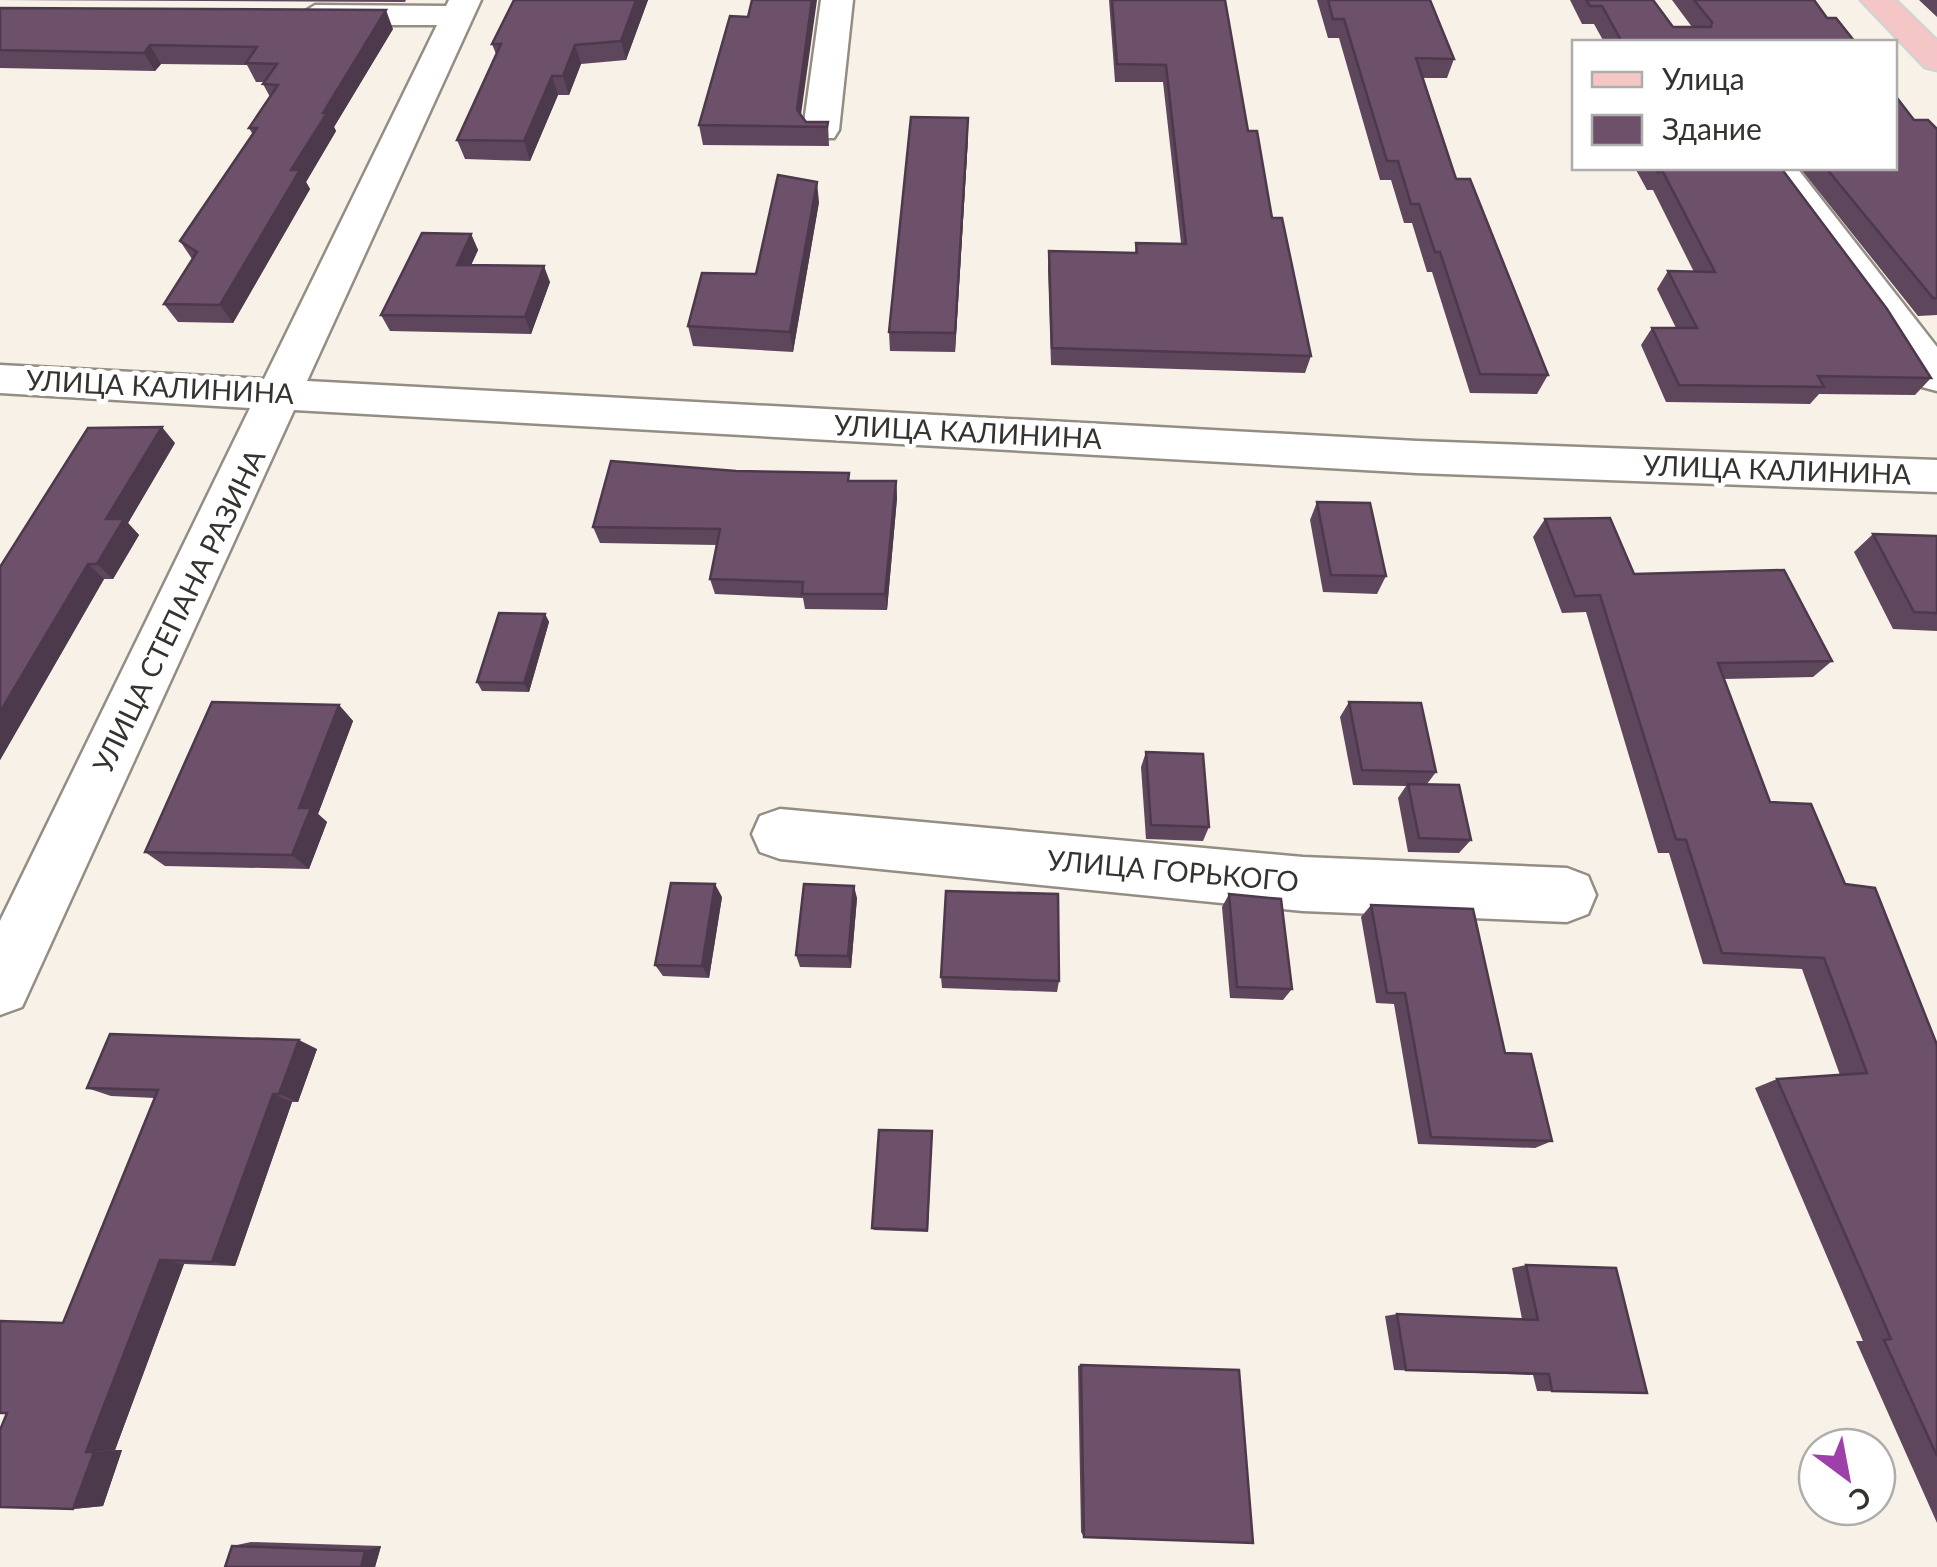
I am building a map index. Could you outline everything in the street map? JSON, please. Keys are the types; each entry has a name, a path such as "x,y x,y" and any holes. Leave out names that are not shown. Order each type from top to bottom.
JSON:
{"main road":[{"path":"1877,0 1937,60"}],"street":[{"path":"821,130 837,0"},
{"name":"УЛИЦА СТЕПАНА РАЗИНА","path":"0,986 283,394 461,8 278,15"},
{"path":"1780,170 1937,377"},
{"name":"УЛИЦА КАЛИНИНА","path":"0,379 1417,458 1937,476"},
{"name":"УЛИЦА ГОРЬКОГО","path":"780,834 1303,884 1568,895"}],"building":[{"path":"514,0 636,0 621,41 575,45 563,76 552,76 524,141 457,140 501,44 492,44"},
{"path":"752,0 812,0 797,110 806,122 828,122 827,127 699,125 730,16 748,17"},
{"path":"1112,0 1225,0 1248,131 1257,131 1272,218 1282,218 1311,356 1052,348 1049,251 1137,253 1136,243 1186,244 1166,65 1117,64"},
{"path":"1328,0 1430,0 1454,59 1416,58 1456,179 1470,179 1548,375 1480,374 1440,252 1435,252 1419,204 1411,204 1398,161 1387,161 1344,19 1333,19"},
{"path":"1586,0 1653,0 1673,27 1711,27 1712,22 1694,0 1814,0 1827,18 1836,18 1853,40 1621,40 1602,6 1590,6"},
{"path":"0,8 386,10 323,113 327,113 291,170 300,170 220,305 164,304 197,252 180,241 257,128 249,128 278,85 263,84 277,64 246,63 257,47 150,45 144,53 0,50"},
{"path":"1897,98 1914,120 1928,120 1937,129 1937,298 1933,298 1828,170 1897,170"},
{"path":"911,117 968,118 955,333 889,332"},
{"path":"1783,170 1887,309 1931,378 1818,376 1824,387 1679,385 1652,328 1697,328 1668,271 1715,272 1663,172 1657,172"},
{"path":"778,175 817,182 790,332 688,326 702,273 756,274"},
{"path":"422,233 471,234 457,265 544,266 525,317 381,315"},
{"path":"162,427 106,519 124,519 97,564 88,564 0,712 0,567 88,428"},
{"path":"611,461 736,471 849,473 848,481 896,481 885,594 802,594 803,582 710,579 720,529 593,527"},
{"path":"1317,502 1370,503 1386,576 1331,575"},
{"path":"1610,518 1634,574 1784,570 1832,661 1718,663 1770,802 1811,804 1845,884 1875,888 1937,1045 1937,1456 1884,1340 1891,1339 1777,1079 1867,1073 1824,958 1722,953 1686,840 1676,839 1600,595 1575,596 1545,519"},
{"path":"1873,534 1937,536 1937,613 1914,612"},
{"path":"499,613 545,614 524,683 477,682"},
{"path":"212,702 339,705 299,808 311,808 292,855 145,852"},
{"path":"1349,702 1421,703 1436,772 1362,770"},
{"path":"1146,752 1203,754 1209,827 1151,825"},
{"path":"1408,784 1459,785 1471,840 1419,838"},
{"path":"671,883 715,884 702,966 655,965"},
{"path":"804,884 854,886 848,956 796,955"},
{"path":"946,891 1058,894 1059,981 941,977"},
{"path":"1229,894 1281,899 1292,989 1237,987"},
{"path":"1371,905 1473,909 1505,1053 1531,1054 1552,1141 1431,1137 1405,993 1387,993"},
{"path":"110,1034 299,1040 279,1094 273,1094 212,1262 160,1260 86,1452 94,1452 73,1509 0,1507 0,1430 7,1413 0,1413 0,1321 63,1323 158,1090 87,1088"},
{"path":"879,1130 932,1131 927,1230 872,1228"},
{"path":"1526,1265 1616,1268 1647,1393 1552,1391 1549,1374 1406,1370 1397,1314 1538,1320"},
{"path":"1081,1365 1239,1370 1253,1543 1084,1537"},
{"path":"232,1546 365,1551 361,1567 225,1567"}]}
